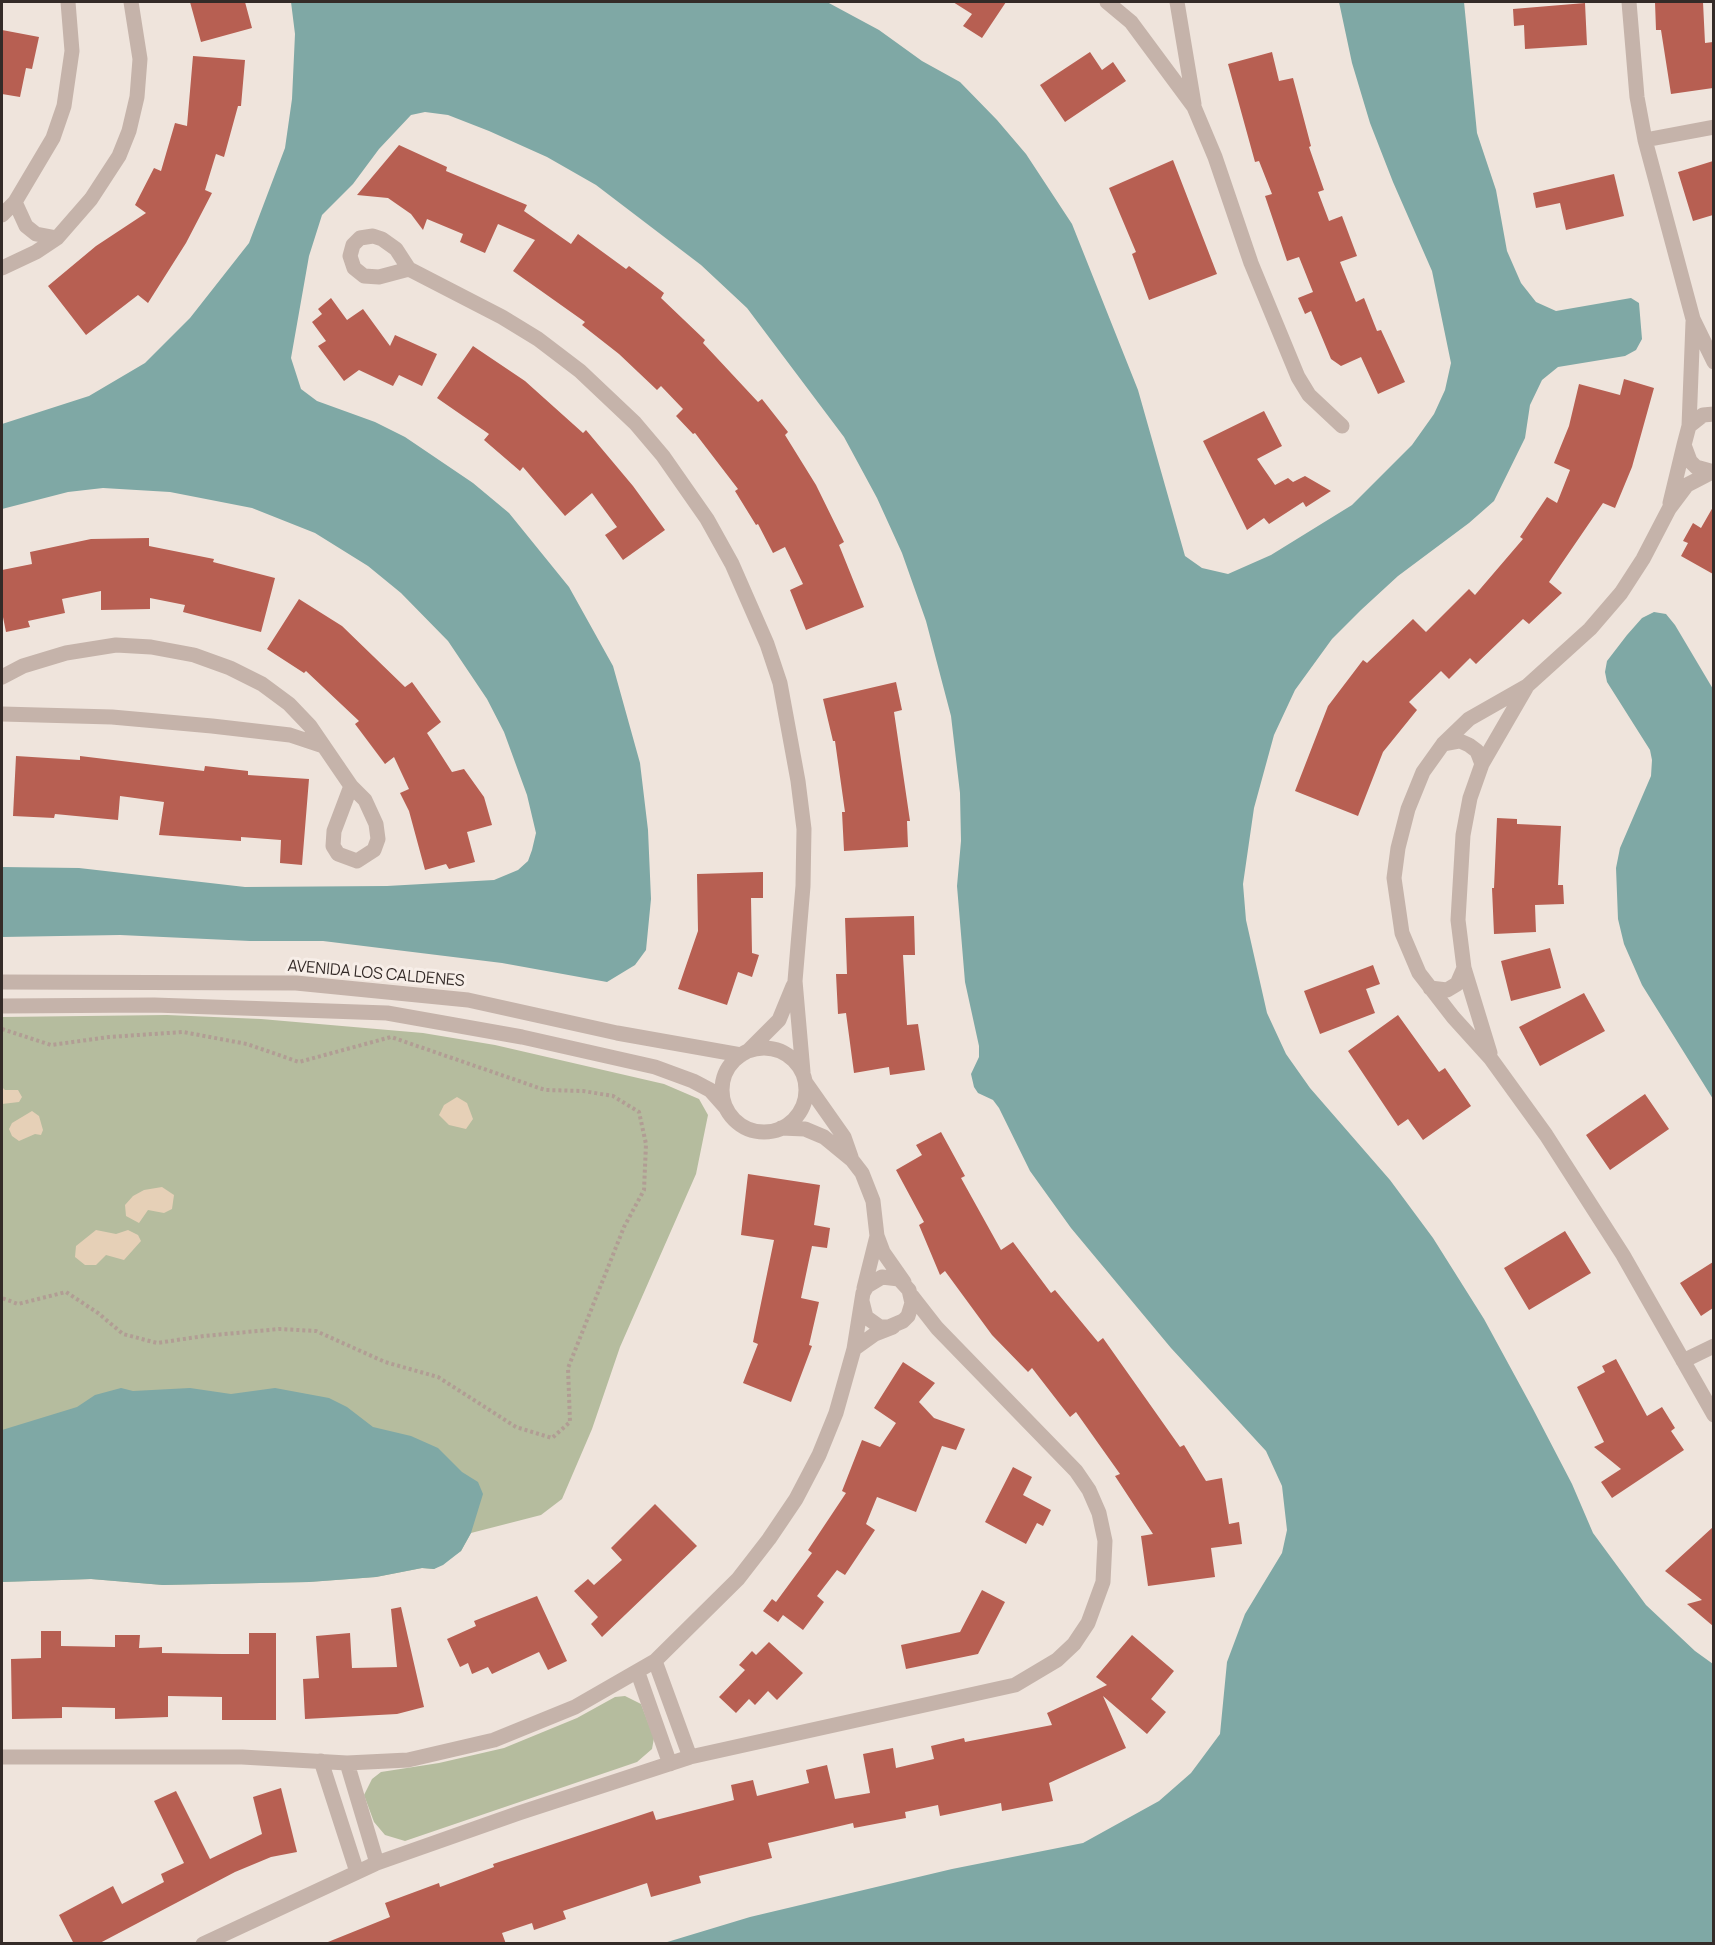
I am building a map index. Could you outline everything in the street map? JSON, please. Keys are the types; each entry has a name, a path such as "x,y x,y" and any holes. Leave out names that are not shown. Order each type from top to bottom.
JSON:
{"street":[{"path":"2,215 15,202 53,138 64,106 72,51 68,2"},
{"path":"2,268 36,252 57,238 109,176 129,131 137,97 140,59 131,2"},
{"path":"1107,2 1131,22 1194,107"},
{"path":"1177,2 1194,107 1215,157 1251,262 1298,377 1309,394 1342,426"},
{"path":"1629,2 1637,97 1645,140 1693,319 1713,362"},
{"path":"1645,140 1713,127"},
{"path":"15,202 26,226 36,234 57,238"},
{"path":"2,1006 154,1005 387,1013 522,1037 655,1067 710,1090 734,1118 750,1129 768,1132 781,1128 792,1121 801,1110 806,1097 795,981 803,886 804,829 798,781 780,683 767,644 732,564 686,487 635,423 607,395 538,339 409,269"},
{"path":"1693,319 1689,426 1668,508 1643,559 1621,593 1590,629 1527,686 1469,719 1443,744 1423,772 1408,809 1398,848 1394,878 1402,933 1419,973 1491,1059 1546,1135 1623,1255 1713,1415"},
{"path":"1689,426 1703,415 1713,414"},
{"path":"1684,445 1690,461 1704,471 1713,472"},
{"path":"1668,508 1687,486 1713,472"},
{"path":"2,677 23,666 66,653 116,645 151,647 194,655 230,668 262,684 289,704 309,726 351,786"},
{"path":"1491,1059 1464,968 1458,920 1460,866 1470,798 1482,764 1527,686"},
{"path":"2,714 112,717 212,726 290,735 323,746"},
{"path":"1443,744 1460,741 1469,745 1477,751 1482,764"},
{"path":"1430,988 1447,990 1457,984 1464,968"},
{"path":"726,1108 723,1084 732,1063 779,1020 795,981"},
{"name":"AVENIDA LOS CALDENES","path":"2,982 296,982 468,1000 617,1033 745,1053"},
{"path":"745,1053 761,1048 780,1051 796,1061 804,1078 844,1137 852,1160"},
{"path":"203,1944 377,1863 690,1757 1015,1685 1057,1660 1074,1644 1088,1623 1100,1592 1106,1560 1099,1513 1089,1490 1076,1471 938,1328 892,1268 877,1236 873,1201 862,1173 852,1160 824,1137 805,1130 781,1128"},
{"path":"2,1757 242,1757 347,1763 408,1760 494,1740 565,1712 638,1673 655,1661 738,1579 796,1499 819,1455 836,1413 854,1349 862,1297 877,1236"},
{"path":"854,1349 876,1334 900,1323 911,1310 909,1290 890,1277 882,1277 867,1286 862,1297 866,1317 880,1327 900,1323 938,1328"},
{"path":"1683,1361 1713,1346"},
{"path":"655,1661 690,1757"},
{"path":"638,1673 670,1764"},
{"path":"321,1761 357,1872"},
{"path":"347,1763 377,1863"}],"path":[{"path":"2,1029 51,1045 109,1037 183,1032 247,1044 299,1062 391,1037 545,1090 583,1091 614,1096 639,1112 646,1144 644,1190 624,1227 568,1368 570,1422 552,1438 516,1427 438,1377 385,1362 316,1331 279,1329 157,1343 123,1334 98,1312 66,1292 18,1304 2,1298"}],"green space":[{"path":"167,1015 261,1019 423,1033 495,1045 664,1084 699,1099 708,1115 696,1174 620,1347 592,1429 562,1499 541,1515 471,1533 461,1551 434,1569 422,1568 376,1577 309,1582 163,1585 91,1579 2,1582 2,1017"},
{"path":"625,1696 641,1704 654,1738 652,1749 637,1762 405,1841 385,1835 374,1822 364,1795 372,1779 381,1772 439,1763 504,1748 577,1718 615,1697"}],"sand":[{"path":"2,1087 5,1090 18,1090 22,1097 19,1102 2,1104"},
{"path":"457,1097 467,1103 473,1119 466,1129 449,1125 439,1115 444,1105"},
{"path":"32,1111 39,1116 43,1130 41,1135 35,1134 19,1141 12,1136 9,1129 12,1123"},
{"path":"162,1187 174,1195 172,1209 164,1213 148,1210 139,1223 126,1216 125,1205 133,1196 144,1190"},
{"path":"96,1230 116,1234 128,1230 138,1235 141,1241 124,1260 106,1255 96,1265 85,1265 75,1257 76,1246"}],"water":[{"path":"291,2 827,2 879,30 922,61 960,82 1026,154 1072,224 1138,390 1185,556 1202,568 1228,574 1271,555 1352,505 1412,445 1434,414 1445,390 1451,363 1432,271 1370,123 1352,63 1339,2 1464,2 1477,133 1496,190 1507,251 1521,283 1536,302 1556,311 1631,298 1639,303 1642,339 1636,350 1625,356 1558,367 1542,380 1530,405 1525,438 1494,501 1469,523 1398,576 1361,610 1332,639 1295,690 1274,735 1254,808 1243,884 1246,920 1267,1013 1286,1054 1310,1088 1390,1180 1433,1238 1484,1319 1533,1409 1572,1484 1593,1533 1646,1605 1695,1651 1713,1664 1713,1943 664,1943 750,1917 952,1869 1083,1843 1159,1801 1191,1773 1220,1734 1227,1662 1245,1614 1282,1553 1287,1530 1282,1486 1266,1451 1171,1348 1071,1228 1030,1171 999,1108 993,1100 978,1093 974,1087 971,1074 979,1057 979,1046 965,982 957,886 961,841 960,793 951,716 926,621 902,553 877,498 844,437 747,308 701,265 596,185 547,157 489,131 448,115 425,112 411,115 379,149 353,184 322,215 309,256 291,358 301,389 317,401 375,422 405,437 473,483 509,513 569,587 613,666 640,763 648,830 651,899 646,950 635,965 607,982 502,963 323,941 250,941 120,935 2,937 2,867 79,868 245,887 387,886 494,880 518,870 528,861 532,850 536,833 527,795 504,732 487,699 448,641 401,593 368,566 315,533 252,508 170,492 103,488 68,492 2,509 2,424 89,396 145,363 190,318 249,243 285,148 292,99 295,34"},
{"path":"1654,612 1666,614 1675,625 1713,689 1713,1099 1642,985 1624,944 1618,919 1616,868 1620,848 1651,776 1652,760 1650,750 1607,682 1605,672 1607,661 1627,635 1642,618"},
{"path":"121,1388 133,1391 190,1388 231,1394 275,1388 329,1398 347,1407 373,1427 411,1436 438,1448 462,1472 478,1482 483,1494 471,1533 461,1551 443,1565 434,1569 422,1568 376,1577 309,1582 163,1585 91,1579 2,1582 2,1430 77,1407 95,1395"}],"building":[{"path":"190,2 245,2 252,28 201,42"},
{"path":"953,2 1006,2 982,38 963,26 972,14"},
{"path":"1655,2 1703,2 1705,43 1713,42 1713,88 1671,94 1661,30 1656,30"},
{"path":"1585,3 1587,45 1525,49 1524,25 1514,26 1513,9"},
{"path":"2,30 39,37 32,69 26,68 20,97 2,94"},
{"path":"1090,52 1102,70 1113,62 1126,81 1065,122 1040,85"},
{"path":"1272,52 1279,81 1293,78 1311,146 1309,147 1324,190 1318,192 1329,221 1342,216 1357,256 1340,262 1356,302 1364,298 1377,331 1381,330 1405,382 1378,394 1361,357 1341,366 1331,359 1311,311 1305,314 1298,298 1313,292 1299,257 1287,261 1265,196 1272,194 1259,161 1255,162 1228,64"},
{"path":"193,56 245,60 241,106 238,106 224,157 216,154 205,190 212,193 186,243 148,303 138,295 86,335 48,286 96,246 146,213 135,205 154,168 161,171 175,123 187,126"},
{"path":"399,145 447,167 446,171 527,205 524,211 571,244 578,234 626,269 629,266 664,293 661,298 705,340 703,343 758,402 762,399 788,432 785,435 816,485 844,542 839,545 864,607 806,630 790,590 803,584 785,547 773,553 758,524 756,525 735,491 738,489 695,433 693,434 676,416 683,409 661,386 657,390 619,354 582,325 585,322 513,271 535,240 498,224 485,253 460,242 463,234 427,219 423,230 411,214 388,198 357,195"},
{"path":"1173,160 1217,274 1149,300 1132,254 1136,252 1109,188"},
{"path":"1713,161 1713,215 1693,221 1678,172"},
{"path":"1614,174 1624,216 1566,230 1560,203 1536,208 1533,193"},
{"path":"331,298 347,320 363,309 390,346 395,335 437,354 422,386 399,375 393,386 359,370 344,381 318,346 326,341 312,322 322,314 318,309"},
{"path":"473,346 525,381 583,433 586,430 633,486 665,530 623,560 605,535 617,527 592,493 565,516 523,467 520,471 484,440 489,434 437,398"},
{"path":"1624,379 1654,388 1632,467 1615,508 1603,503 1549,582 1562,593 1529,624 1523,619 1476,664 1470,658 1449,679 1441,671 1409,702 1417,710 1383,752 1358,816 1295,791 1328,706 1363,660 1367,663 1413,619 1426,632 1469,589 1475,595 1523,539 1520,537 1547,497 1557,503 1570,470 1554,463 1569,426 1579,384 1620,395"},
{"path":"1264,411 1282,446 1257,459 1275,485 1288,478 1293,482 1305,476 1331,491 1306,507 1303,502 1269,524 1264,518 1247,530 1203,441"},
{"path":"1713,507 1713,574 1681,556 1688,543 1683,541 1693,523 1701,528"},
{"path":"149,538 149,546 214,559 213,562 275,578 261,632 183,612 185,605 150,598 150,609 101,610 101,591 62,599 65,613 28,621 30,627 6,632 2,612 2,570 32,564 30,552 91,539"},
{"path":"299,599 342,626 405,687 412,682 441,722 427,733 452,772 464,769 484,797 492,825 467,832 475,862 449,869 446,864 425,870 409,811 400,793 409,789 394,757 385,764 355,724 359,721 306,671 304,673 267,649"},
{"path":"896,682 902,710 894,712 910,821 907,821 908,847 844,851 842,812 845,812 835,741 833,741 823,699"},
{"path":"16,756 80,760 80,756 204,771 205,766 248,771 248,775 309,779 302,865 280,863 281,840 241,837 241,841 159,835 164,802 120,796 118,820 55,814 54,818 13,816"},
{"path":"1497,818 1517,819 1517,824 1561,826 1558,885 1563,885 1564,904 1535,905 1536,932 1494,934 1492,888 1494,888"},
{"path":"763,872 763,898 751,898 752,953 759,955 752,977 738,972 727,1005 678,989 698,931 697,874"},
{"path":"914,916 915,955 903,955 907,1025 918,1024 925,1070 890,1075 889,1067 854,1073 846,1013 838,1014 836,974 847,974 845,918"},
{"path":"1550,948 1561,988 1511,1001 1501,961"},
{"path":"1373,965 1380,984 1366,989 1375,1013 1320,1034 1304,991"},
{"path":"1584,993 1605,1031 1540,1066 1519,1027"},
{"path":"1398,1015 1439,1072 1445,1068 1471,1106 1423,1140 1408,1119 1398,1126 1348,1051"},
{"path":"1645,1094 1669,1129 1610,1170 1586,1135"},
{"path":"941,1132 965,1176 961,1178 1001,1250 1013,1242 1051,1293 1055,1290 1098,1342 1103,1338 1180,1447 1184,1445 1206,1481 1222,1478 1229,1524 1239,1522 1242,1544 1211,1548 1215,1577 1148,1586 1141,1536 1153,1534 1115,1476 1120,1474 1076,1412 1070,1417 1032,1368 1028,1372 992,1335 945,1271 940,1275 919,1225 924,1222 896,1170 922,1155 916,1145"},
{"path":"748,1174 820,1185 814,1225 830,1228 827,1248 812,1246 801,1298 819,1302 809,1345 812,1346 791,1402 743,1383 758,1344 753,1342 774,1240 741,1235"},
{"path":"1565,1231 1591,1273 1529,1310 1504,1268"},
{"path":"1713,1262 1713,1308 1701,1316 1680,1283"},
{"path":"1616,1359 1647,1416 1662,1407 1675,1428 1671,1431 1684,1450 1612,1498 1601,1482 1621,1469 1594,1447 1604,1442 1577,1387 1605,1372 1602,1366"},
{"path":"903,1362 935,1383 919,1402 934,1418 965,1429 956,1450 942,1446 916,1512 877,1497 866,1524 875,1530 845,1575 837,1570 817,1596 824,1602 803,1630 783,1615 778,1622 763,1611 772,1599 776,1602 812,1553 808,1550 846,1493 842,1491 862,1440 880,1447 896,1423 874,1408"},
{"path":"1013,1467 1032,1477 1023,1495 1051,1510 1043,1526 1037,1523 1026,1544 985,1522"},
{"path":"655,1504 697,1546 602,1637 591,1624 598,1617 574,1591 588,1579 594,1585 622,1560 611,1548"},
{"path":"1713,1527 1713,1626 1687,1604 1702,1600 1665,1571"},
{"path":"982,1590 1005,1602 978,1654 906,1669 901,1645 960,1632"},
{"path":"537,1596 567,1661 548,1670 539,1652 492,1674 488,1667 472,1674 468,1663 460,1667 447,1639 476,1626 474,1621"},
{"path":"401,1607 424,1707 397,1714 305,1719 303,1679 319,1678 316,1636 350,1633 352,1668 397,1667 391,1609"},
{"path":"41,1631 61,1631 61,1646 115,1647 115,1635 140,1635 139,1648 162,1647 162,1653 222,1654 249,1654 249,1633 276,1633 276,1720 222,1720 222,1697 168,1696 168,1717 115,1719 115,1708 62,1707 62,1718 12,1719 11,1659 41,1658"},
{"path":"1132,1635 1174,1671 1151,1699 1166,1712 1147,1734 1103,1696 1126,1748 1049,1783 1053,1801 1002,1811 1001,1803 940,1816 938,1805 905,1812 906,1818 854,1828 853,1823 768,1843 772,1858 699,1876 701,1883 651,1897 647,1883 563,1911 566,1919 534,1930 532,1923 502,1933 506,1944 323,1944 390,1917 385,1903 439,1883 440,1887 494,1867 493,1864 653,1811 656,1820 734,1800 731,1785 753,1780 757,1796 809,1783 806,1770 827,1765 835,1799 870,1793 863,1754 893,1748 896,1768 934,1759 931,1746 964,1738 965,1742 1052,1725 1047,1713 1107,1685 1096,1677"},
{"path":"769,1642 803,1673 777,1700 768,1691 755,1705 749,1699 736,1713 719,1697 745,1670 739,1665 752,1651 756,1655"},
{"path":"281,1788 297,1852 271,1857 235,1872 98,1944 74,1944 59,1915 113,1886 122,1904 164,1882 161,1874 184,1863 154,1801 176,1791 210,1859 262,1834 253,1797"}]}
